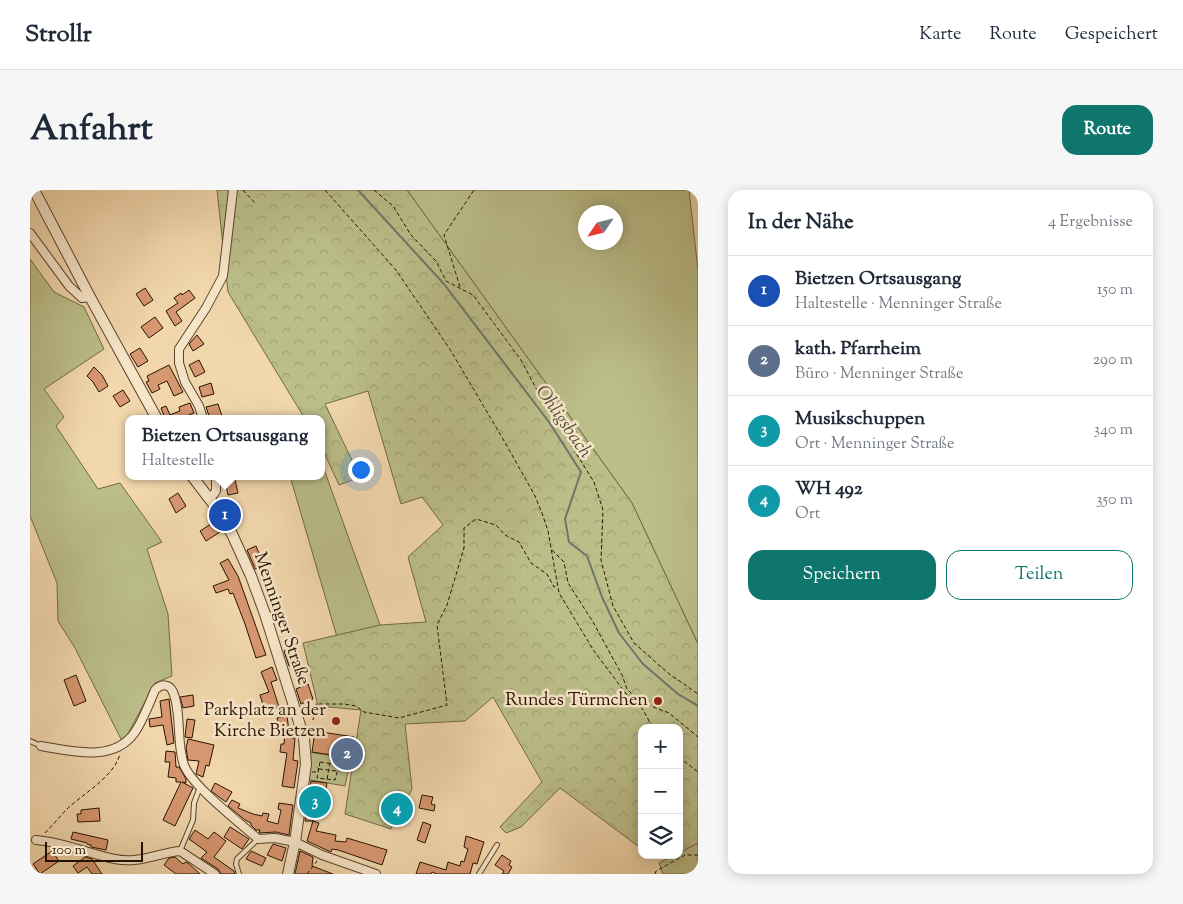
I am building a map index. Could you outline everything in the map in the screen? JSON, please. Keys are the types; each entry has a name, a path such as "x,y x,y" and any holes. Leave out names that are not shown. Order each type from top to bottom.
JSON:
{"street":[{"path":"34,190 155,415"},
{"path":"202,415 199,406 185,382 178,363 180,349 224,276 233,190"},
{"path":"30,233 69,286 82,298 90,297"},
{"name":"Menninger Straße","path":"195,480 210,499 232,534 251,576 304,738 306,764 295,842 288,874"},
{"path":"210,499 216,491 216,480"},
{"path":"41,746 78,752 101,752 122,746 135,732 155,690 159,686 169,686 173,691 176,703 184,766 200,787 258,839 275,838 295,842 322,855 376,874"},
{"path":"36,840 115,859 135,860 180,851 215,874"}],"lane":[{"path":"30,741 41,746"},
{"path":"180,851 193,820 194,802 200,787"},
{"path":"239,874 236,864 237,859 258,839"},
{"path":"480,874 497,845"}],"path":[{"path":"243,190 255,203"},
{"path":"325,190 396,270 446,344 534,494 542,513 551,549 556,586 562,600 600,658 627,694 638,701 669,713 698,737"},
{"path":"374,190 393,206 411,235 436,261 446,281 473,295 521,360 548,409 594,482 603,510 601,560 613,606 634,643 668,673 697,693"},
{"path":"460,288 444,235 474,190"},
{"path":"313,720 316,704 356,706 364,712 399,718 447,705 437,625 447,605 464,548 464,528 476,519 496,525 505,535 519,542 531,563 547,574 554,586 556,586"},
{"path":"551,549 564,562 568,583 593,622 622,675 627,689 638,701 651,724"},
{"path":"36,840 42,837 68,808 102,779 118,762 122,746"},
{"path":"683,760 698,772"},
{"path":"320,762 339,765 336,780 317,778 319,769 320,762"},
{"path":"326,780 330,763"},
{"path":"319,769 338,771"},
{"path":"307,874 322,855"},
{"path":"655,874 656,871 685,855 698,855"}],"green space":[{"path":"217,190 407,190 632,503 698,644 698,843 683,851 683,724 638,724 638,846 560,788 521,827 506,833 500,827 542,782 493,697 465,721 405,724 412,789 391,829 345,814 361,710 318,706 303,643 380,625 426,622 408,557 443,525 422,497 401,504 368,391 325,404 360,477 339,485 325,455 325,415 303,415 228,292"},
{"path":"407,190 689,190 698,270 698,644 632,503"},
{"path":"30,259 54,292 84,307 104,349 44,389 64,417 56,426 98,489 120,483 162,542 147,549 168,614 172,676 155,683 123,743 75,648 58,621 57,583 30,516"},
{"path":"325,472 380,625 337,637 291,480 325,480"},
{"path":"307,752 351,758 345,786 304,779"},
{"path":"698,843 698,874 663,874 659,863 666,859 683,859 683,851"}],"building":[{"path":"145,288 153,300 144,306 136,294"},
{"path":"189,290 195,298 176,312 182,321 175,326 166,311 178,303 174,298"},
{"path":"155,317 163,328 149,338 141,327"},
{"path":"197,335 204,344 193,351 189,344"},
{"path":"140,348 148,361 138,367 130,354"},
{"path":"199,360 205,372 195,377 189,365"},
{"path":"169,365 183,392 174,396 167,381 158,385 160,389 152,393 146,382 149,381 147,376"},
{"path":"94,367 102,375 108,386 99,392 87,376"},
{"path":"211,383 214,394 202,397 199,387"},
{"path":"123,390 130,401 120,407 113,396"},
{"path":"190,403 194,413 189,415 170,415 180,411 179,407"},
{"path":"218,404 222,415 209,415 206,407"},
{"path":"166,406 170,415 164,415 161,408"},
{"path":"225,480 235,480 238,493 228,495"},
{"path":"178,493 186,506 176,513 169,499"},
{"path":"214,522 220,532 206,541 200,531"},
{"path":"256,546 264,566 255,569 247,550"},
{"path":"228,559 238,576 266,655 256,658 233,593 230,594 228,589 216,593 213,586 229,580 220,563"},
{"path":"292,648 297,664 289,666 284,651"},
{"path":"272,667 277,680 271,682 279,707 265,711 260,695 269,692 261,672"},
{"path":"76,675 86,701 74,706 64,680"},
{"path":"308,684 313,699 301,704 296,689"},
{"path":"193,695 194,706 183,708 180,697"},
{"path":"169,699 174,743 167,745 163,725 150,727 149,719 162,717 160,701"},
{"path":"287,716 290,738 295,738 293,760 298,761 294,788 282,786 287,753 280,752 281,744 284,744 285,732 280,732 277,718"},
{"path":"187,719 195,720 192,738 185,737"},
{"path":"315,731 354,737 351,758 312,752"},
{"path":"188,739 214,745 209,766 206,765 203,777 196,774 199,761 188,760 186,748"},
{"path":"166,751 175,752 176,767 179,767 186,779 186,783 182,782 193,788 175,826 163,820 181,782 176,782 176,778 168,777 170,762 165,762"},
{"path":"311,781 327,783 323,805 315,804 313,821 305,821"},
{"path":"215,783 232,792 226,802 211,791"},
{"path":"422,795 433,797 431,804 435,805 434,811 419,808"},
{"path":"232,800 240,804 238,808 253,814 262,816 263,813 269,814 267,821 278,824 281,810 278,809 279,803 293,805 289,835 276,832 259,833 260,830 256,830 251,823 228,806"},
{"path":"99,808 100,821 78,822 77,814 81,814 81,810"},
{"path":"313,821 319,823 316,831 336,835 335,841 346,842 347,838 387,850 382,865 338,850 332,849 331,852 307,841"},
{"path":"423,822 431,825 425,843 417,840"},
{"path":"230,827 249,839 242,849 224,837"},
{"path":"195,830 208,839 214,832 226,841 214,857 234,871 235,874 221,874 218,869 201,858 207,852 189,839"},
{"path":"73,832 108,840 106,850 91,847 87,843 71,839"},
{"path":"466,836 484,842 477,864 473,863 470,874 437,874 432,872 431,874 416,874 420,862 446,870 448,862 460,866 461,861 464,862 468,849 464,847"},
{"path":"273,844 286,848 282,861 267,855"},
{"path":"52,851 59,861 40,874 33,864"},
{"path":"251,851 266,858 262,866 246,859"},
{"path":"300,851 313,857 312,866 333,874 295,874"},
{"path":"502,855 511,861 509,865 512,867 508,874 502,874 504,871 495,865"},
{"path":"85,857 92,859 102,874 92,874 87,867 78,873 73,866"},
{"path":"175,857 183,864 188,863 200,874 176,874 164,865 169,858"}],"waterway":[{"name":"Ohligsbach","path":"358,190 444,284 549,422 581,472 565,519 569,542 587,556 602,597 619,633 643,664 678,694 698,706"}],"place":[{"name":"Bietzen Ortsausgang","path":"225,515"},
{"name":"Rundes Türmchen","path":"658,701"},
{"name":"Parkplatz an der Kirche Bietzen","path":"336,721"},
{"name":"kath. Pfarrheim","path":"347,754"},
{"name":"Musikschuppen","path":"315,802"},
{"name":"WH 492","path":"397,809"}]}
